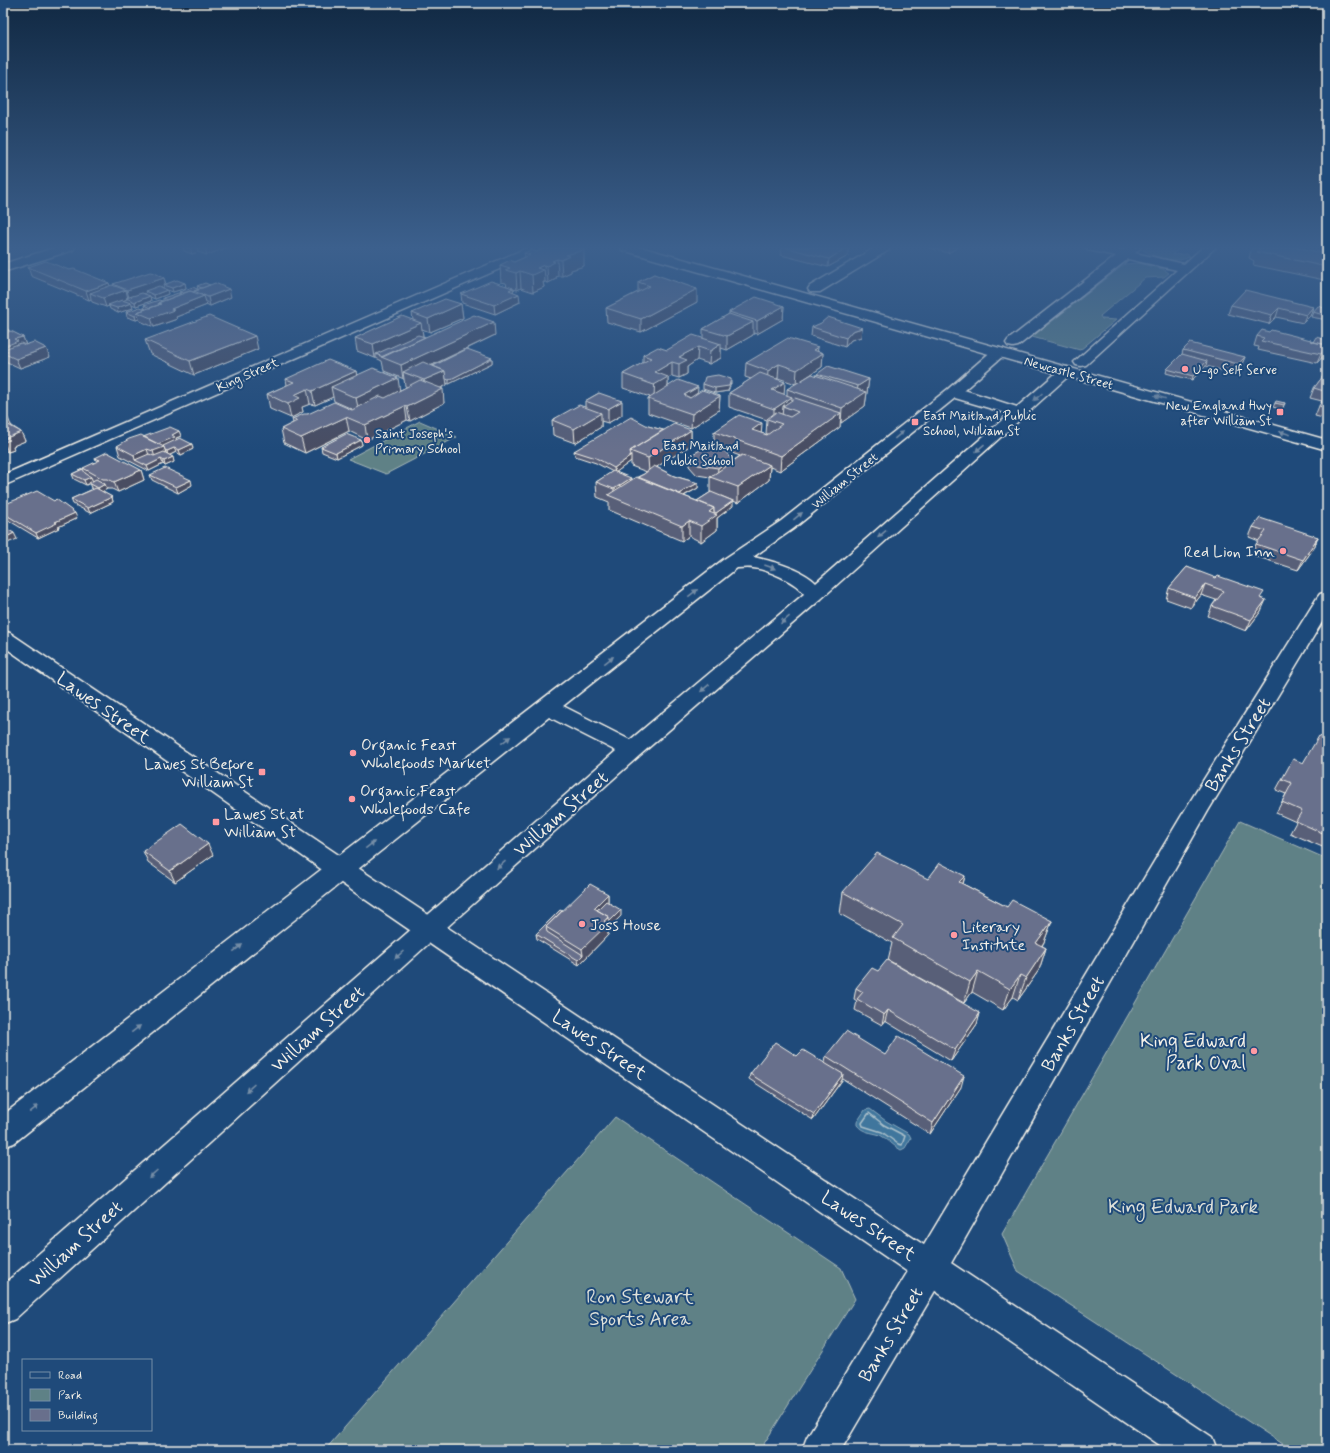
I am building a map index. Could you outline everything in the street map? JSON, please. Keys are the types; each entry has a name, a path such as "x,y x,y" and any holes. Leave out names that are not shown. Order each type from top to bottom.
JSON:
{"main road":[{"name":"King Street","path":"3,481 382,315"},
{"name":"Newcastle Street","path":"881,315 1006,348 1096,366"},
{"name":"Newcastle Street","path":"899,315 1006,348 1067,371 1327,445"},
{"name":"William Street","path":"3,1133 548,708 731,563 787,525 1049,315"},
{"path":"1081,362 1134,315"},
{"name":"William Street","path":"3,1307 428,929 632,750 814,595 1067,371"},
{"name":"Newcastle Street","path":"1140,378 1327,432"},
{"path":"953,392 1020,413"},
{"path":"731,563 752,562 766,565 802,580 809,586 814,595"},
{"name":"Banks Street","path":"820,1450 930,1267 1199,806 1327,598"},
{"name":"Lawes Street","path":"3,637 428,929 1199,1450"},
{"path":"548,708 632,750"}],"green space":[{"path":"1060,315 1101,315 1100,316 1102,319 1116,320 1080,350 1032,337"},
{"path":"420,421 457,437 386,474 348,459"},
{"name":"King Edward Park","path":"1240,821 1327,859 1327,1450 1292,1450 1018,1271 1002,1234"},
{"name":"Ron Stewart Sports Area","path":"615,1117 841,1268 855,1299 760,1450 325,1450"}],"water":[{"path":"870,1109 886,1121 909,1134 911,1138 905,1148 901,1150 880,1135 859,1128 857,1122 865,1110"}],"building":[{"path":"144,315 160,315 151,318"},
{"path":"417,315 437,315 428,319"},
{"path":"474,315 494,322 401,365 381,357"},
{"path":"628,315 649,315 641,319"},
{"path":"728,315 753,322 727,336 703,329"},
{"path":"738,315 768,315 757,321"},
{"path":"209,316 255,336 190,361 145,340"},
{"path":"402,316 421,323 373,344 355,338"},
{"path":"828,317 862,328 852,331 846,338 812,327 821,323"},
{"path":"3,327 9,330 3,332"},
{"path":"1262,330 1269,332 1271,330 1327,345 1321,354 1261,341 1264,338 1257,336"},
{"path":"11,331 23,337 14,339 18,341 3,347 3,334"},
{"path":"418,335 425,337 383,357 376,354"},
{"path":"693,335 721,344 710,351 698,347 679,357 687,360 679,364 672,362 655,372 668,377 654,385 623,374 651,358 643,355 658,347 667,350"},
{"path":"1316,337 1327,340 1327,345 1313,342"},
{"path":"788,338 818,347 813,350 823,353 797,370 779,364 768,371 746,363"},
{"path":"34,342 46,348 16,359 3,353 8,351 4,349 21,343 25,345"},
{"path":"1190,343 1245,357 1238,364 1183,350"},
{"path":"467,349 492,358 449,380 446,379 445,371 433,366"},
{"path":"1182,354 1207,361 1193,376 1167,369"},
{"path":"328,360 356,371 312,391 307,389 294,395 300,398 288,404 267,394 294,382 286,379"},
{"path":"423,362 445,371 424,380 403,372"},
{"path":"828,366 869,379 858,386 817,374"},
{"path":"373,368 398,378 356,398 331,387"},
{"path":"1327,371 1327,392 1314,388"},
{"path":"760,373 785,382 772,390 792,397 774,409 729,393"},
{"path":"812,374 866,392 842,408 787,389"},
{"path":"718,375 731,379 729,386 715,388 703,384 705,377"},
{"path":"420,380 443,389 407,407 405,406 365,425 346,417 301,438 281,429 297,421 292,419 308,414 334,402 352,410 380,396 385,398"},
{"path":"678,380 698,387 684,395 690,398 702,390 720,396 692,414 648,399"},
{"path":"599,393 622,401 608,409 585,401"},
{"path":"1327,395 1327,408 1319,406"},
{"path":"795,398 841,413 781,456 714,432 739,415 762,423 752,430 767,435 782,424 767,419 776,412 790,417 798,412 783,406"},
{"path":"1276,401 1285,403 1284,405 1275,403"},
{"path":"579,405 601,413 574,429 552,420"},
{"path":"3,415 8,418 3,420"},
{"path":"631,417 648,426 663,430 630,451 631,456 614,468 596,458 574,451"},
{"path":"3,422 21,432 6,438 10,440 3,442"},
{"path":"674,424 691,430 648,458 630,451"},
{"path":"170,427 179,431 172,435 175,437 158,444 143,437"},
{"path":"346,434 361,440 336,453 321,447"},
{"path":"141,435 164,447 153,451 147,449 134,455 117,446 129,439"},
{"path":"180,438 192,444 179,450 174,448 167,451 165,450 163,446"},
{"path":"704,448 724,450 732,459 718,468 698,465 689,456"},
{"path":"107,452 141,470 114,482 108,479 103,479 83,468 100,460 95,458"},
{"path":"164,452 173,457 164,461 161,459 147,466 135,460 149,454 154,456"},
{"path":"742,455 770,465 738,487 710,477"},
{"path":"654,466 674,476 698,483 680,494 638,477"},
{"path":"165,468 191,480 176,487 150,475"},
{"path":"83,469 85,473 91,477 84,480 72,474"},
{"path":"613,471 631,478 614,489 596,482"},
{"path":"636,477 714,508 709,512 717,515 701,526 689,521 682,526 608,495"},
{"path":"96,479 105,484 98,488 89,483"},
{"path":"96,488 112,497 88,508 71,499"},
{"path":"37,491 54,501 56,499 75,513 36,533 3,513 3,505"},
{"path":"711,492 733,501 716,513 714,512 714,508 697,501"},
{"path":"1260,518 1318,537 1303,560 1256,544 1266,531 1253,527"},
{"path":"3,527 14,533 3,539"},
{"path":"1187,567 1216,578 1218,576 1264,592 1260,598 1266,600 1251,620 1212,606 1224,591 1205,584 1195,598 1169,588"},
{"path":"1319,736 1327,739 1327,835 1296,821 1302,811 1282,802 1292,783 1282,779 1293,759 1303,763"},
{"path":"182,824 208,844 170,871 143,851"},
{"name":"Literary Institute","path":"877,853 928,879 940,863 965,876 959,882 1007,907 1012,900 1052,921 1036,943 1046,948 1026,978 1020,975 1010,989 978,971 970,982 893,938 903,925 843,892"},
{"name":"Joss House","path":"590,884 608,894 594,908 609,917 604,921 608,924 582,949 546,927"},
{"path":"606,901 621,910 609,922 609,917 597,910"},
{"path":"560,910 562,911 546,927 547,932 583,955 578,960 536,934"},
{"path":"887,960 980,1013 955,1050 888,1010 884,1015 857,999 863,992 856,988 872,968 878,971"},
{"path":"846,1031 885,1055 898,1036 964,1076 933,1123 826,1056"},
{"path":"775,1042 797,1056 803,1050 843,1074 814,1114 750,1074"}],"place":[{"name":"U-go Self Serve","path":"1185,369"},
{"name":"New England Hwy after William St","path":"1280,412"},
{"name":"East Maitland Public School, William St","path":"915,422"},
{"name":"Saint Joseph's Primary School","path":"367,440"},
{"name":"East Maitland Public School","path":"655,452"},
{"name":"Red Lion Inn","path":"1283,551"},
{"name":"Organic Feast Wholefoods Market","path":"353,753"},
{"name":"Lawes St Before William St","path":"262,772"},
{"name":"Organic Feast Wholefoods Cafe","path":"352,799"},
{"name":"Lawes St at William St","path":"216,822"},
{"name":"Joss House","path":"582,924"},
{"name":"Literary Institute","path":"954,935"},
{"name":"King Edward Park Oval","path":"1254,1051"}]}
